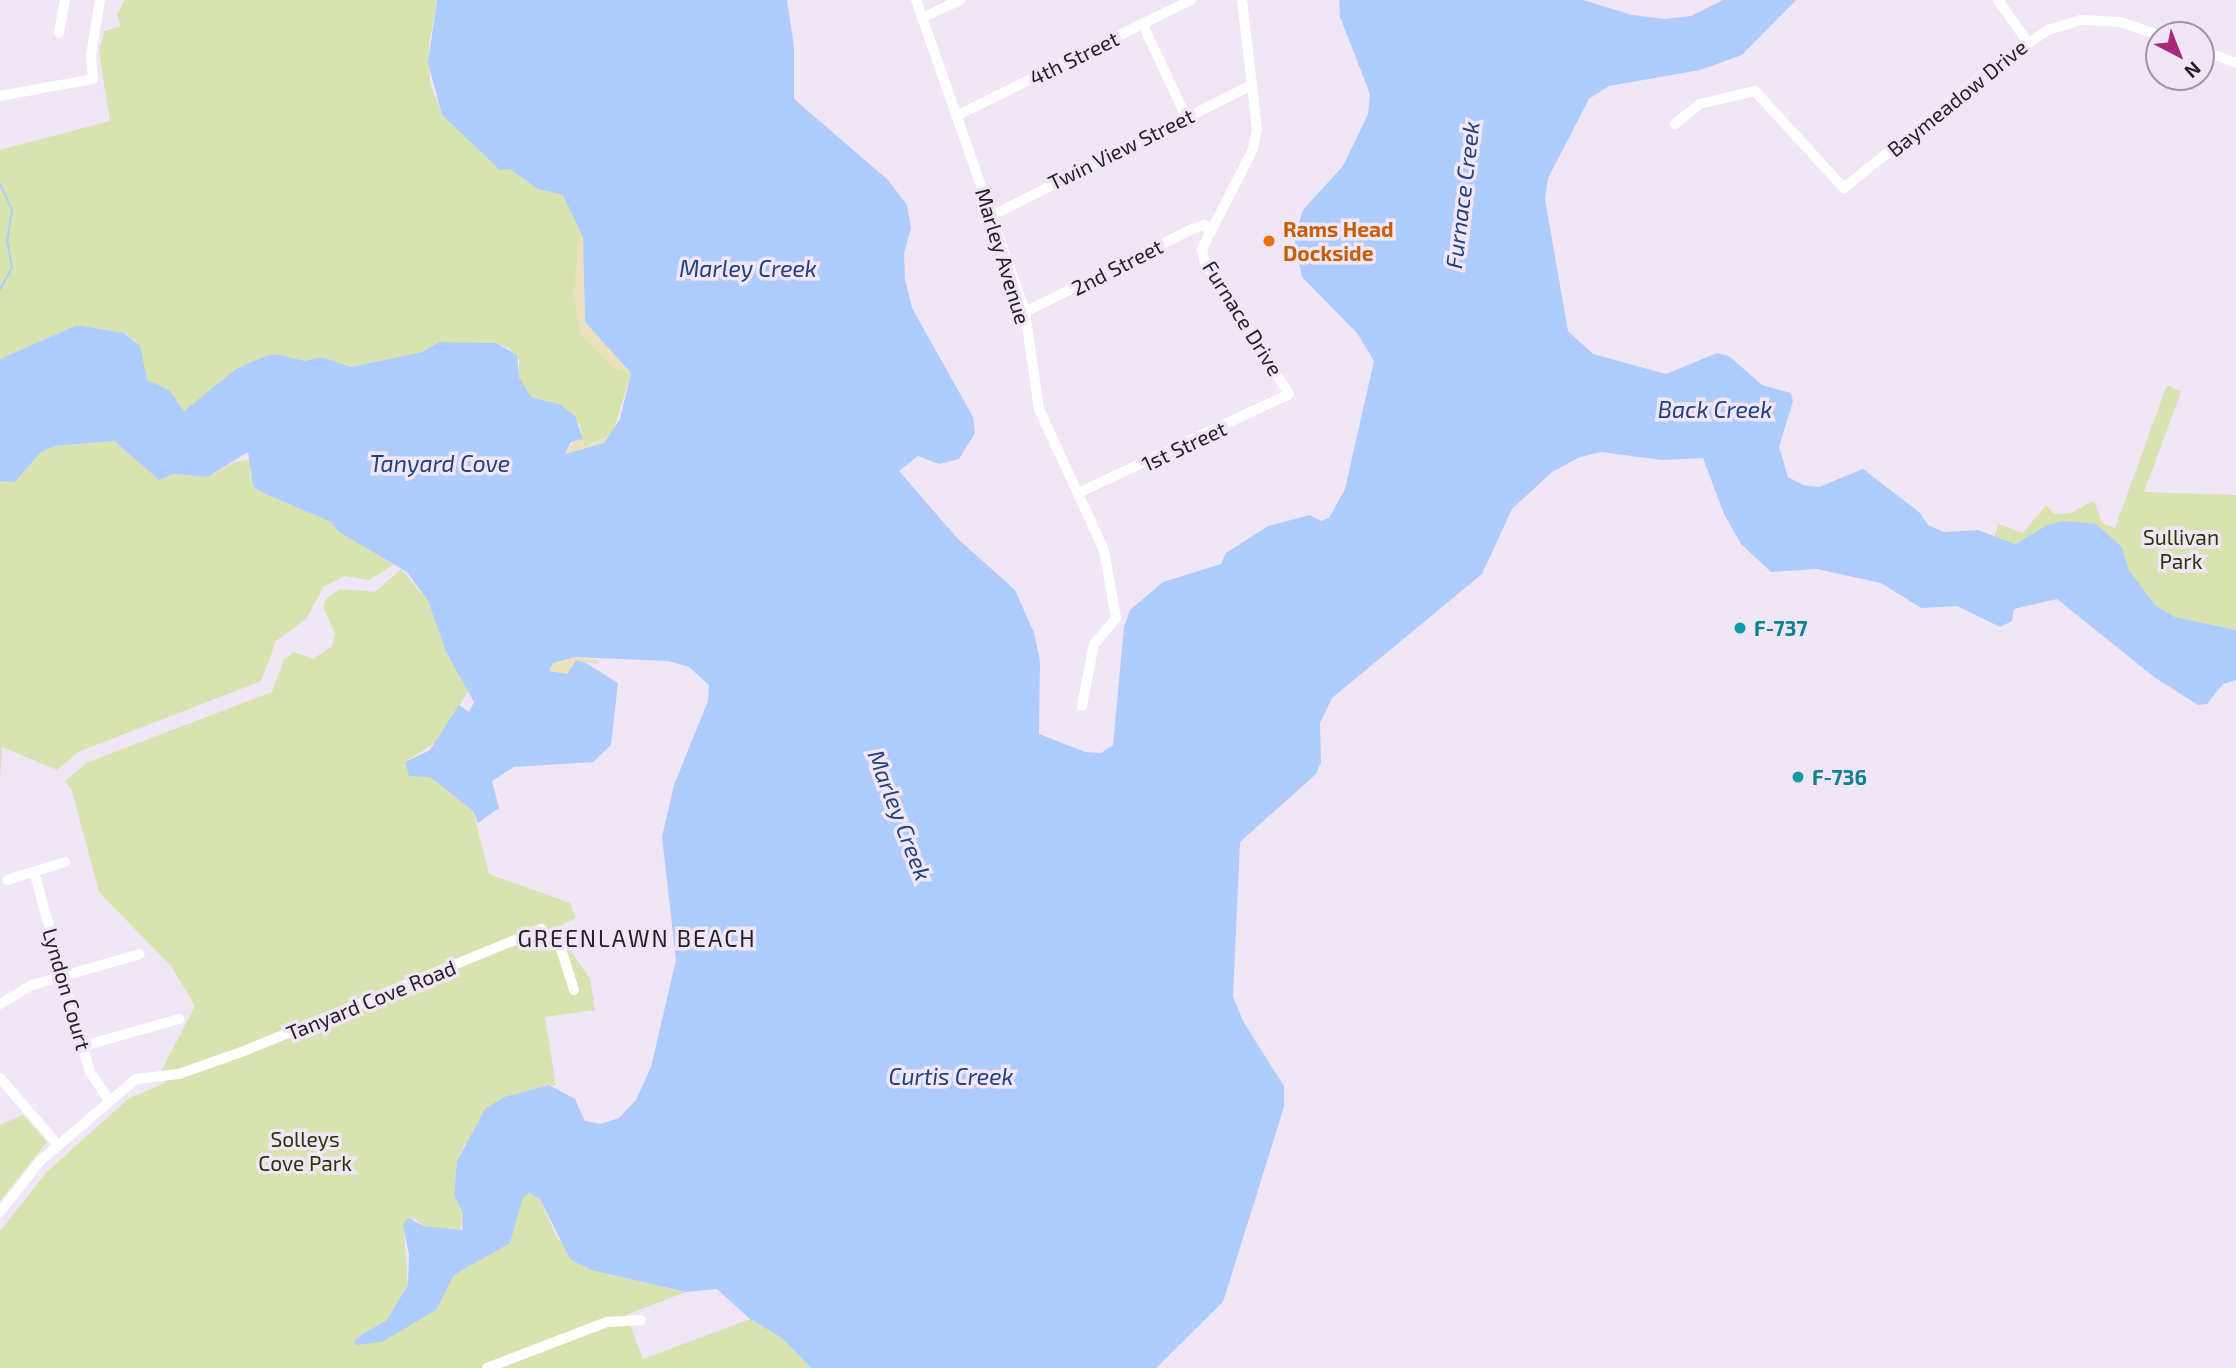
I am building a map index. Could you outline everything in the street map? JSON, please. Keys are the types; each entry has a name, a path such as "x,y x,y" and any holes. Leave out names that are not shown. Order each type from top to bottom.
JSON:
{"street":[{"path":"59,33 65,0"},
{"path":"0,96 93,79 91,55 100,0"},
{"name":"Marley Avenue","path":"916,0 1025,312 1039,409 1104,550 1116,618 1094,644 1082,706"},
{"path":"922,19 960,0"},
{"name":"4th Street","path":"956,116 1191,0"},
{"name":"Furnace Drive","path":"1242,0 1256,138 1209,229 1202,249 1205,263 1288,396"},
{"path":"1998,0 2027,41"},
{"name":"Baymeadow Drive","path":"1675,124 1700,104 1755,91 1844,188 2027,41 2081,20 2120,22 2145,30"},
{"path":"1143,25 1186,117"},
{"path":"2215,55 2236,63"},
{"name":"Twin View Street","path":"993,215 1252,85"},
{"name":"2nd Street","path":"1025,312 1190,230 1204,225 1209,229"},
{"name":"1st Street","path":"1078,493 1288,396"},
{"path":"8,880 65,862"},
{"name":"Lyndon Court","path":"33,872 90,1072 109,1100"},
{"name":"Tanyard Cove Road","path":"109,1100 130,1083 179,1074 244,1051 541,929 561,949 574,990"},
{"path":"0,1004 32,985 140,954"},
{"path":"83,1046 178,1019"},
{"path":"0,1078 58,1145"},
{"path":"0,1212 58,1145 109,1100"},
{"path":"487,1368 607,1322 641,1320"}],"green space":[{"path":"125,0 437,0 429,45 430,82 442,115 500,169 510,169 538,189 563,195 573,210 583,237 578,245 574,298 581,335 631,373 613,433 584,447 580,424 548,401 531,397 519,377 519,360 509,348 496,343 439,342 422,352 351,367 322,357 305,361 277,354 265,356 237,369 184,411 147,380 136,341 124,333 77,325 0,359 0,150 110,121 99,52 104,31 121,26 117,14"},
{"name":"Sullivan Park","path":"2167,385 2181,392 2144,492 2236,495 2236,630 2175,617 2155,605 2129,570 2122,547 2079,524 2063,521 2047,525 2015,544 1994,537 1999,524 2023,533 2046,505 2054,514 2070,513 2094,501 2102,523 2115,528"},
{"path":"114,441 159,480 174,474 208,477 235,462 252,459 250,475 261,492 331,522 393,565 369,580 345,576 324,586 306,619 276,641 261,681 78,752 57,770 2,747 0,781 0,481 15,482 40,453 55,446"},
{"name":"Solleys Cove Park","path":"401,569 428,601 446,652 469,690 438,741 405,762 410,775 430,777 473,811 489,874 570,903 576,918 555,928 590,979 595,1010 545,1017 556,1086 549,1085 465,1144 457,1161 454,1194 463,1214 460,1232 424,1226 414,1218 404,1233 408,1285 386,1321 354,1341 436,1310 454,1275 510,1242 522,1197 529,1193 540,1199 557,1238 591,1270 686,1292 626,1315 643,1359 750,1319 782,1338 811,1368 0,1368 0,1231 47,1172 128,1099 165,1083 162,1070 195,1006 171,966 99,892 72,791 65,781 86,763 272,692 284,659 294,652 313,659 332,646 335,634 323,607 327,598 340,589 375,592"},
{"path":"23,1115 47,1142 0,1201 0,1125"}],"sand":[{"path":"583,237 585,322 631,373 614,368 581,335 574,298 578,245"},
{"path":"613,433 599,447 565,454 574,441 583,439 582,445 588,446"},
{"path":"575,657 599,660 597,664 576,660 567,674 549,671 553,663"}],"water":[{"path":"437,0 787,0 794,47 794,99 888,180 907,205 911,228 904,253 905,279 912,308 973,417 975,433 959,459 939,464 918,456 899,471 958,539 1015,590 1034,633 1040,661 1039,734 1085,752 1101,753 1113,745 1124,627 1130,610 1163,582 1221,564 1226,553 1268,526 1310,515 1321,521 1329,518 1345,489 1374,361 1357,333 1302,277 1294,238 1303,210 1343,166 1368,114 1370,94 1340,17 1339,0 1583,0 1632,15 1665,19 1691,16 1723,0 1796,0 1742,55 1700,70 1609,86 1589,99 1548,178 1545,199 1568,331 1593,354 1666,374 1717,353 1729,356 1762,385 1791,393 1793,401 1779,447 1788,477 1803,485 1819,487 1863,469 1919,512 1928,525 1944,532 1978,530 2015,544 2047,525 2063,521 2096,524 2122,547 2129,570 2155,605 2175,617 2236,630 2236,680 2223,684 2207,704 2198,705 2154,677 2057,599 2014,609 2012,621 2000,627 1957,606 1921,608 1881,583 1817,569 1771,572 1741,544 1724,514 1703,458 1662,460 1601,452 1580,457 1552,472 1512,509 1482,574 1332,698 1320,723 1321,762 1316,774 1240,842 1233,997 1244,1023 1284,1086 1284,1107 1223,1302 1156,1368 811,1368 782,1338 750,1319 717,1289 686,1292 591,1270 570,1259 540,1199 529,1193 523,1197 510,1243 454,1275 436,1310 382,1342 356,1345 354,1341 362,1334 386,1321 408,1285 409,1255 403,1225 408,1218 424,1226 462,1230 463,1214 454,1194 457,1161 485,1109 504,1097 549,1085 575,1099 585,1121 600,1124 619,1118 636,1100 651,1067 676,960 662,837 674,785 708,701 709,685 689,667 668,661 575,657 553,663 549,671 567,674 576,660 584,662 618,683 611,745 593,762 514,767 492,781 499,808 478,823 473,811 430,777 409,776 405,762 430,750 459,705 469,712 474,702 446,652 428,601 407,572 339,532 331,522 253,486 248,452 208,477 174,474 159,480 114,441 55,446 40,453 15,482 0,481 0,359 77,325 124,333 140,346 147,380 169,390 184,411 236,369 265,356 277,354 305,361 322,357 351,367 422,352 439,342 496,343 517,355 519,377 531,397 559,404 575,416 583,439 571,442 565,454 604,443 620,419 631,373 585,322 583,237 563,195 538,189 510,169 500,170 442,115 428,63"}],"waterway":[{"path":"0,184 12,210 7,240 12,268 0,290"}],"place":[{"name":"Rams Head Dockside","path":"1269,241"},
{"name":"F-737","path":"1740,628"},
{"name":"F-736","path":"1798,777"}],"district":[{"name":"GREENLAWN BEACH","path":"637,938"}],"water label":[{"name":"Furnace Creek","path":"1462,195"},
{"name":"Marley Creek","path":"748,268"},
{"name":"Back Creek","path":"1715,409"},
{"name":"Tanyard Cove","path":"440,463"},
{"name":"Marley Creek","path":"900,815"},
{"name":"Curtis Creek","path":"951,1076"}]}
